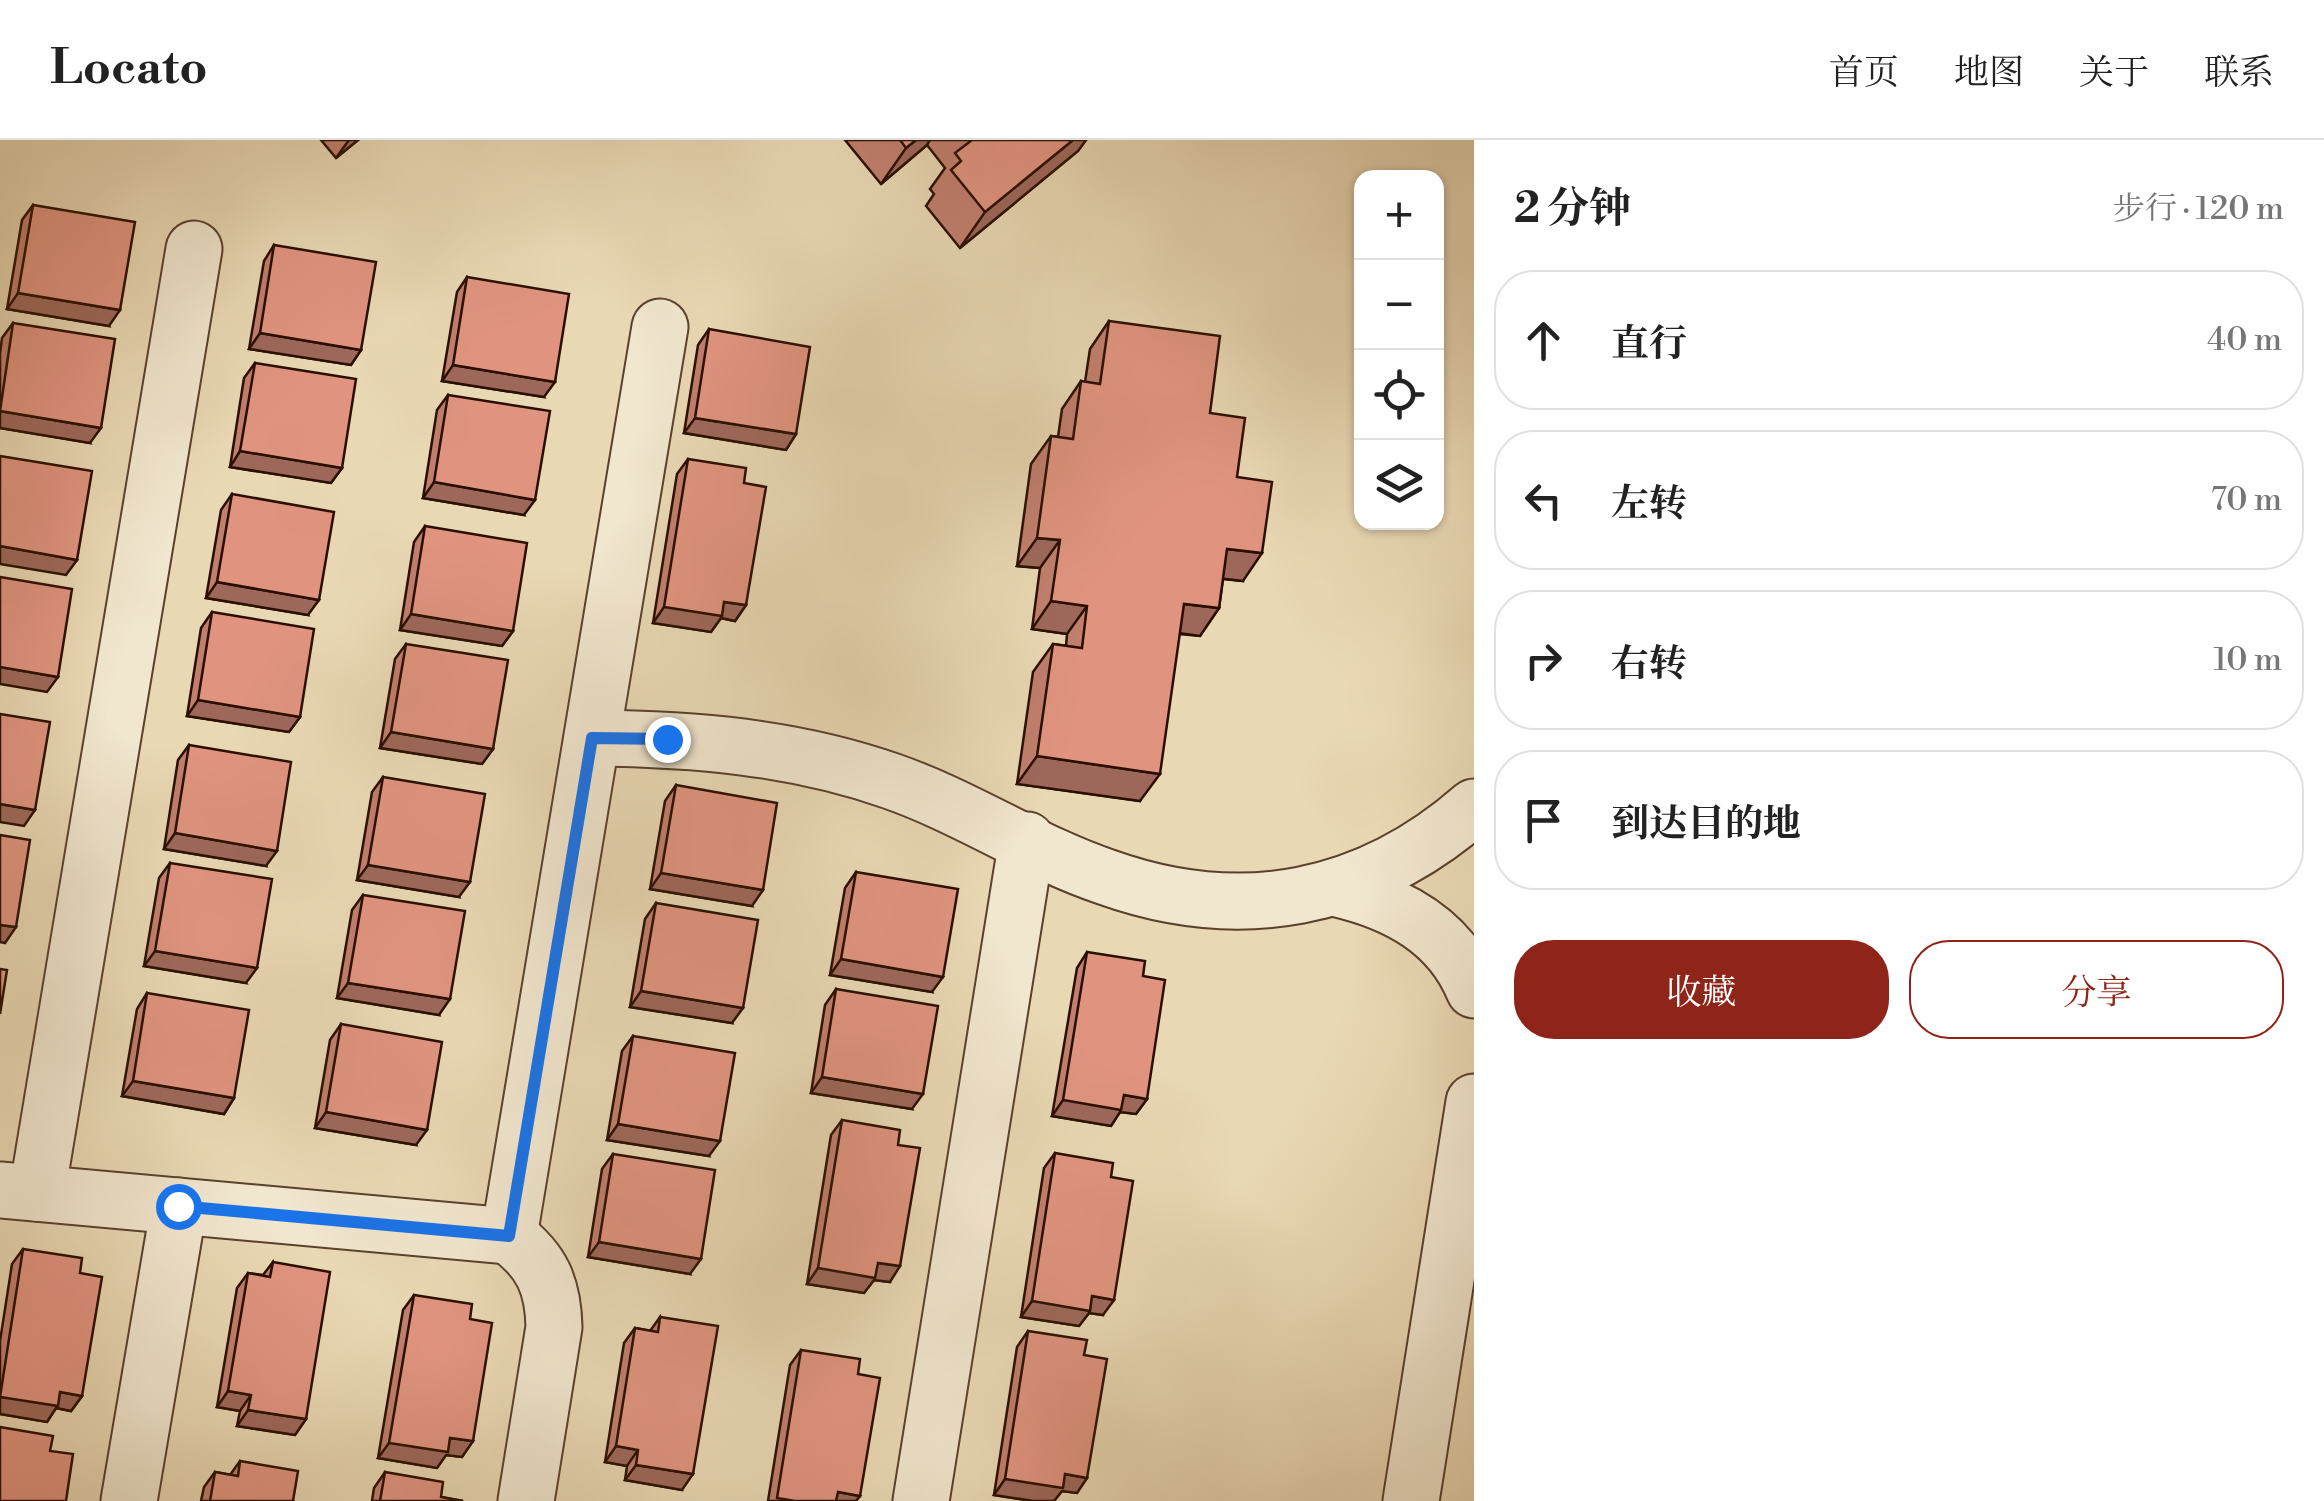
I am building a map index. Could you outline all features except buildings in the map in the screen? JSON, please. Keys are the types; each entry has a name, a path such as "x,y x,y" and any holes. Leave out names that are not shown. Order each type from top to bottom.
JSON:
{"street":[{"path":"194,249 18,1192 509,1236 531,1252 546,1274 554,1300 554,1326 526,1501"},
{"path":"509,1236 660,327"},
{"path":"592,738 742,746 817,760 889,780 1106,878 1190,897 1278,901 1338,889 1422,846 1474,808"},
{"path":"922,1501 1027,840"},
{"path":"1338,889 1379,899 1418,920 1450,949 1474,990"},
{"path":"1412,1501 1474,1102"},
{"path":"129,1501 178,1206"}],"route":[{"path":"178,1206 509,1236 592,738 667,739"}]}
